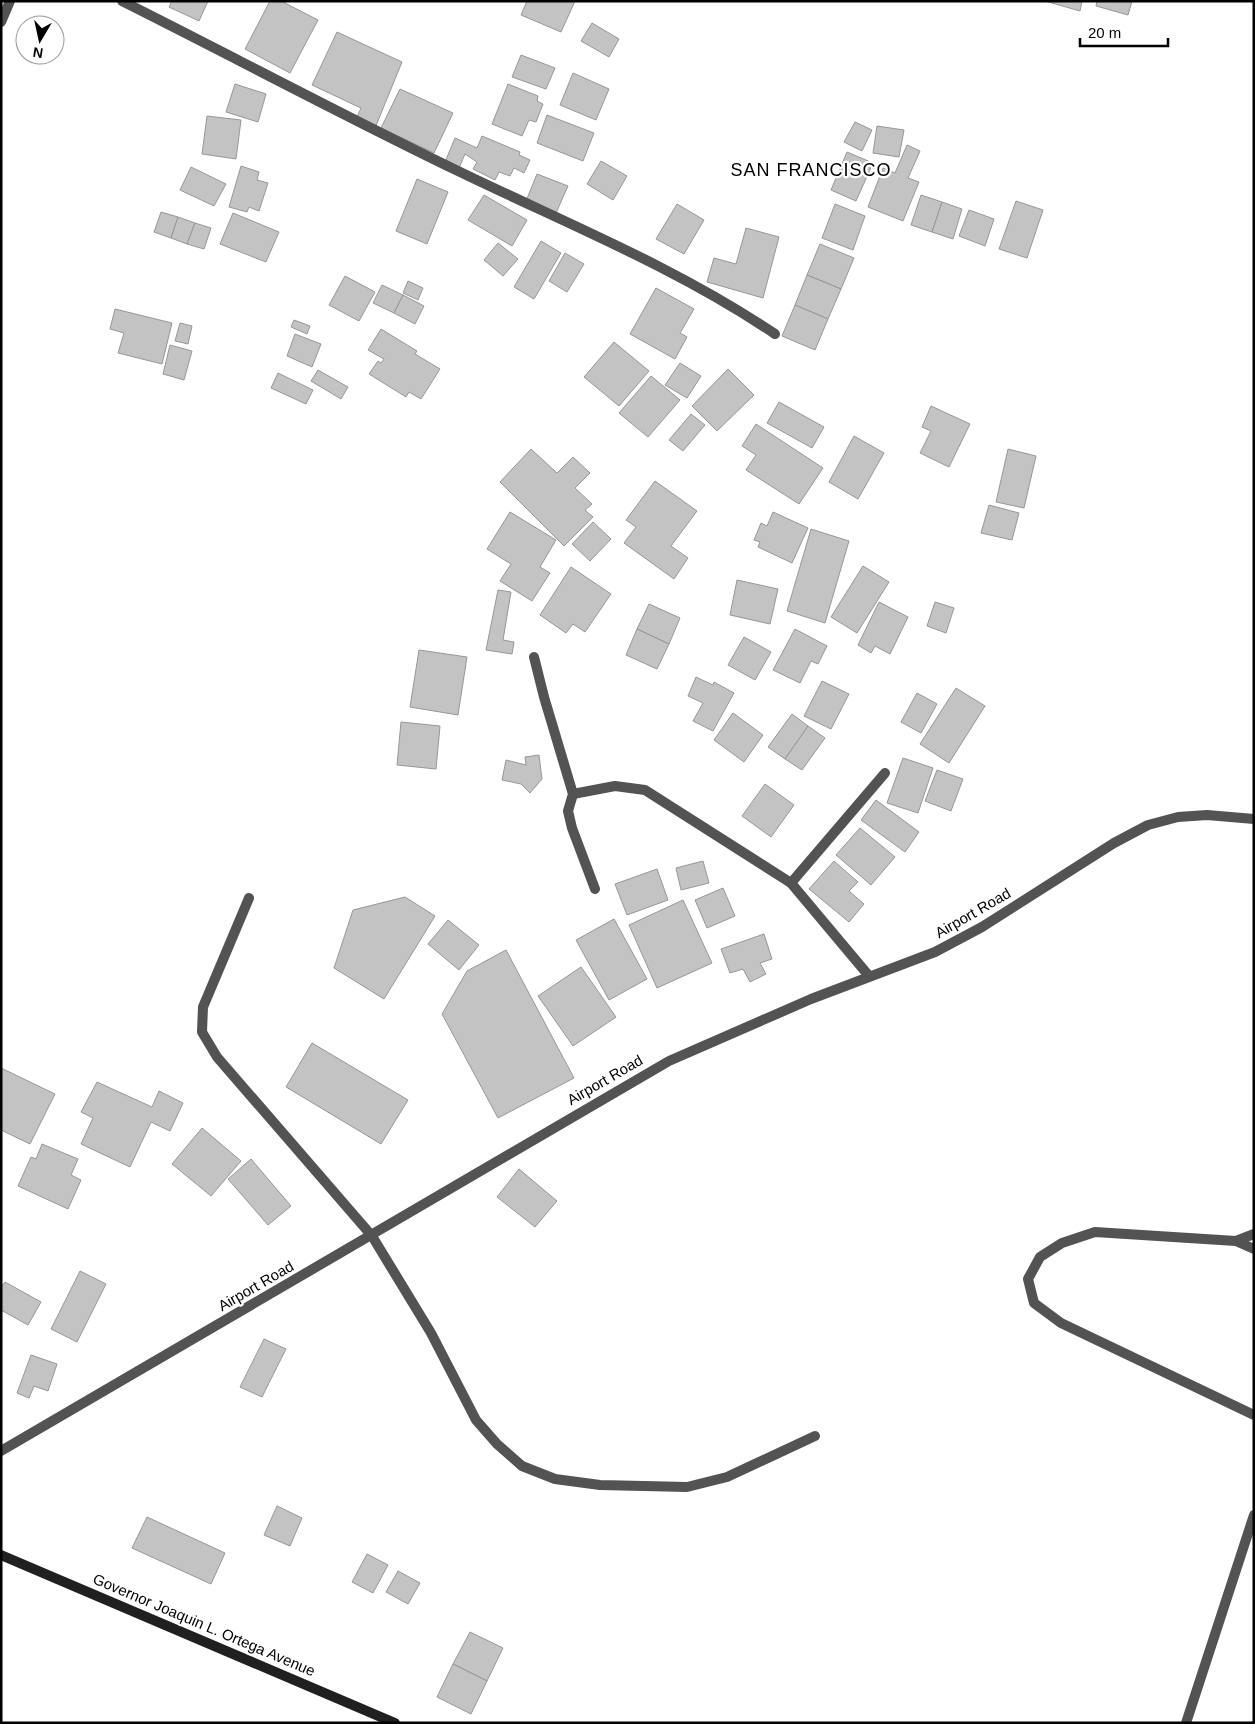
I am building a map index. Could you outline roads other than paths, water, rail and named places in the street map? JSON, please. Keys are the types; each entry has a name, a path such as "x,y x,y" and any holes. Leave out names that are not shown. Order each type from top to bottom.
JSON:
{"street":[{"path":"1,22 10,1"},
{"path":"122,1 455,170 694,285 733,305 775,334"},
{"path":"534,657 544,698 573,794 568,810 572,828 595,889"},
{"path":"790,883 885,773"},
{"path":"573,794 615,786 645,790 790,883 869,976"},
{"name":"Airport Road","path":"1,1451 669,1061 869,976 935,952 982,927 1114,843 1148,825 1178,817 1207,815 1254,819"},
{"path":"249,898 203,1007 202,1032 217,1057 372,1236 430,1333 476,1420 497,1444 522,1466 555,1479 600,1485 687,1487 727,1477 815,1436"},
{"path":"1254,1249 1236,1241 1095,1232 1062,1243 1040,1257 1028,1279 1034,1303 1061,1323 1254,1415"},
{"path":"1236,1241 1254,1234"},
{"path":"1186,1723 1254,1515"},
{"name":"Governor Joaquin L. Ortega Avenue","path":"1,1555 395,1723"}],"district":[{"name":"SAN FRANCISCO","path":"811,170"}]}
